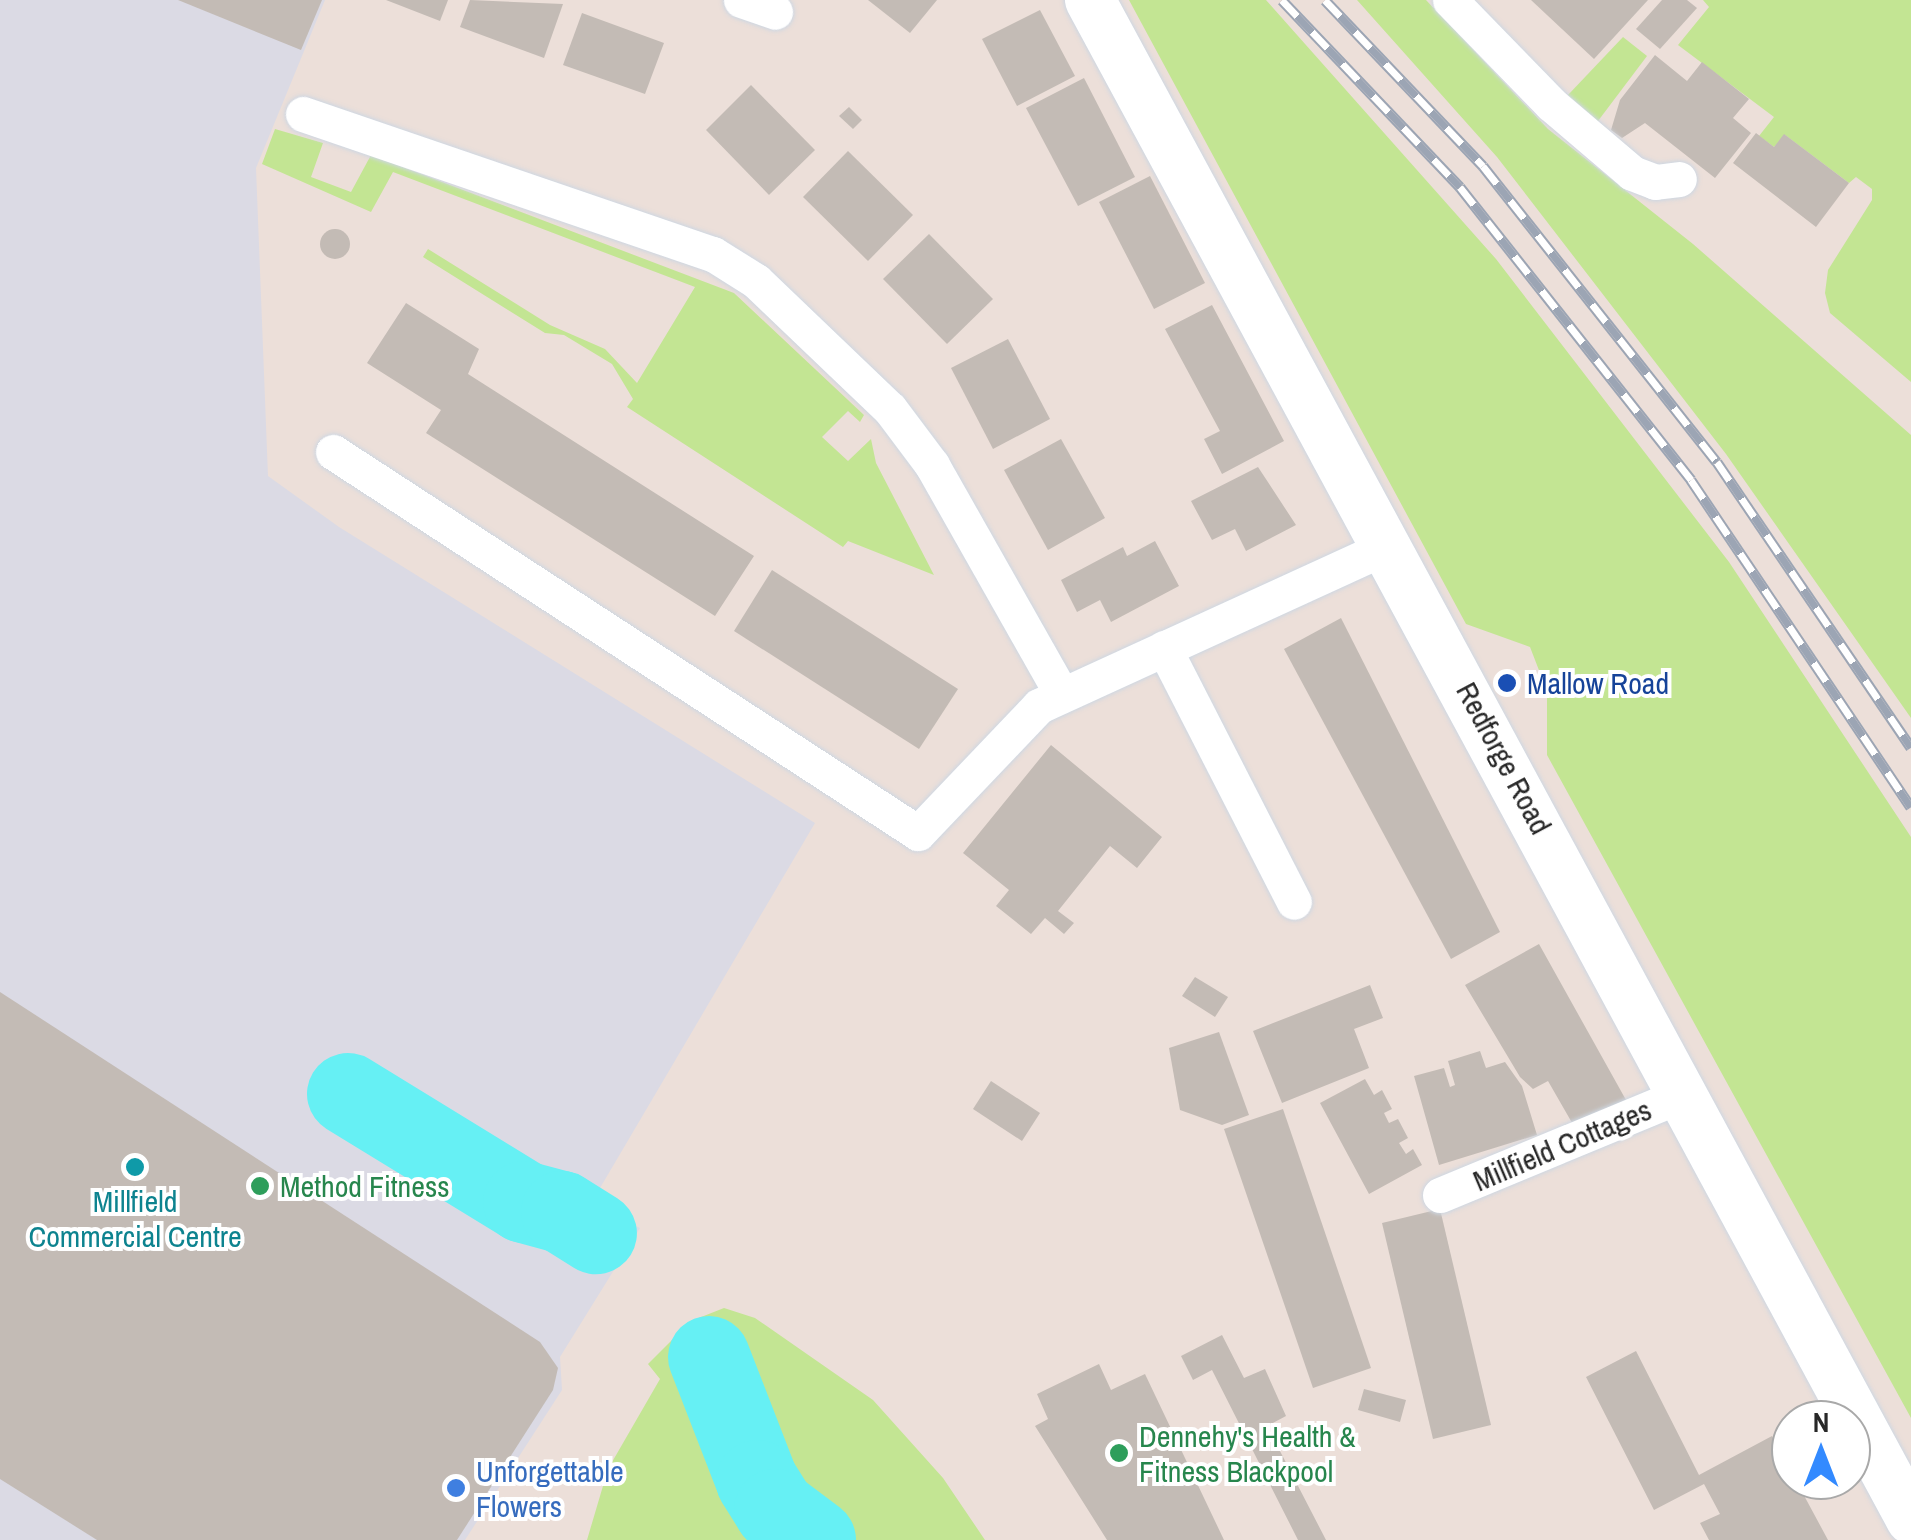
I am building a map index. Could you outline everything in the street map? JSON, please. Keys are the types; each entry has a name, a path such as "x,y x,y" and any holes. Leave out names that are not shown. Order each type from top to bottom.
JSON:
{"street":[{"path":"741,0 774,12"},
{"name":"Redforge Road","path":"1090,0 1390,545 1911,1519"},
{"path":"1450,0 1551,104 1632,173 1656,182 1679,180"},
{"path":"304,114 713,254 746,273 900,423 960,512 1062,695"},
{"path":"333,452 918,834 1024,717 1062,695 1390,545"},
{"path":"1164,648 1294,902"},
{"name":"Millfield Cottages","path":"1440,1194 1684,1094"}],"shaded area":[{"path":"0,0 325,0 256,168 268,476 339,527 815,823 590,1205 640,1228 560,1357 562,1390 465,1540 0,1540"}],"green space":[{"path":"1129,0 1266,0 1496,259 1729,562 1911,837 1911,1418 1547,755 1547,691 1530,647 1466,624"},
{"path":"1357,0 1426,0 1548,129 1693,244 1911,435 1911,718 1726,454 1497,157"},
{"path":"1703,0 1911,0 1911,382 1830,313 1825,293 1828,270 1872,200 1872,189 1856,177 1849,183 1785,135 1774,147 1759,136 1774,117 1678,45 1709,7"},
{"path":"1623,37 1647,56 1598,121 1568,95"},
{"path":"275,129 323,143 311,177 351,192 371,155 734,293 864,415 860,422 848,411 822,437 848,461 871,439 876,463 934,575 848,541 843,547 627,407 633,399 612,364 564,335 545,333 423,257 428,249 550,325 605,349 637,383 695,287 393,172 371,212 262,164"},
{"path":"724,1308 755,1318 873,1400 943,1478 985,1540 587,1540 608,1469 660,1379 648,1364 691,1321"}],"building":[{"path":"178,0 322,0 301,50"},
{"path":"386,0 448,0 440,21"},
{"path":"470,0 563,4 544,58 460,27"},
{"path":"868,0 937,0 910,33"},
{"path":"1531,0 1648,0 1594,59"},
{"path":"1662,0 1687,0 1697,8 1660,49 1636,29"},
{"path":"1040,10 1075,76 1017,106 982,39"},
{"path":"582,13 664,43 645,94 563,65"},
{"path":"1655,55 1687,81 1702,62 1749,99 1733,118 1751,133 1715,178 1645,123 1622,138 1611,130 1620,100"},
{"path":"1084,78 1135,177 1078,206 1026,108"},
{"path":"751,85 815,150 769,195 706,130"},
{"path":"849,107 862,120 853,129 839,116"},
{"path":"1756,133 1774,147 1784,134 1849,183 1816,227 1733,163"},
{"path":"848,151 913,215 868,261 803,197"},
{"path":"1150,176 1205,283 1154,309 1099,202"},
{"path":"335,229 346,233 350,244 346,255 335,259 324,255 320,244 324,233"},
{"path":"929,234 993,299 947,344 883,279"},
{"path":"406,303 479,349 468,374 754,556 715,616 426,433 441,410 367,363"},
{"path":"1212,305 1284,441 1222,474 1204,439 1220,431 1165,329"},
{"path":"1008,339 1050,419 993,449 951,368"},
{"path":"1061,439 1105,518 1048,550 1004,470"},
{"path":"1258,467 1296,525 1246,551 1235,529 1212,540 1191,501"},
{"path":"1155,541 1179,586 1111,622 1100,600 1077,612 1061,580 1123,547 1127,556"},
{"path":"772,570 958,689 919,749 734,631"},
{"path":"1341,618 1500,932 1451,959 1284,649"},
{"path":"1051,745 1162,837 1137,868 1110,846 1058,911 1074,923 1064,934 1045,918 1031,934 996,906 1009,890 963,853"},
{"path":"1539,944 1626,1100 1575,1128 1548,1081 1533,1089 1520,1077 1465,985"},
{"path":"1195,977 1228,997 1215,1017 1182,996"},
{"path":"1370,985 1383,1018 1354,1029 1369,1068 1282,1103 1253,1031"},
{"name":"Millfield Commercial Centre","path":"0,992 540,1342 558,1368 553,1390 457,1540 97,1540 0,1479"},
{"path":"1219,1032 1249,1115 1222,1125 1180,1110 1169,1048"},
{"path":"1480,1051 1486,1068 1505,1062 1522,1086 1537,1135 1439,1165 1414,1076 1444,1068 1450,1087 1455,1085 1448,1061"},
{"path":"1365,1079 1374,1095 1382,1090 1392,1109 1384,1113 1389,1123 1398,1119 1408,1138 1399,1143 1406,1154 1413,1149 1422,1165 1369,1194 1320,1103"},
{"path":"991,1081 1040,1113 1022,1141 973,1109"},
{"path":"1283,1109 1371,1368 1313,1388 1224,1129"},
{"path":"1440,1209 1491,1425 1433,1439 1382,1223"},
{"path":"1222,1335 1244,1378 1265,1369 1286,1416 1267,1426 1326,1540 1298,1540 1212,1370 1193,1380 1181,1356"},
{"path":"1636,1351 1699,1475 1771,1437 1771,1500 1806,1500 1828,1540 1709,1540 1700,1523 1720,1514 1704,1484 1654,1510 1586,1377"},
{"name":"Dennehy's Health & Fitness Blackpool","path":"1099,1364 1111,1390 1145,1374 1224,1540 1107,1540 1035,1426 1048,1419 1037,1394"},
{"path":"1364,1389 1406,1400 1400,1422 1358,1410"}],"waterway":[{"path":"348,1094 524,1202 562,1212 596,1233"},
{"path":"709,1357 757,1481 775,1510 815,1540"}],"railway":[{"path":"1282,0 1460,187 1691,480 1911,807"},
{"path":"1325,0 1483,166 1717,462 1911,747"}],"place":[{"name":"Mallow Road","path":"1507,683"},
{"name":"Millfield Commercial Centre","path":"135,1167"},
{"name":"Method Fitness","path":"260,1186"},
{"name":"Dennehy's Health & Fitness Blackpool","path":"1119,1453"},
{"name":"Unforgettable Flowers","path":"456,1488"}]}
